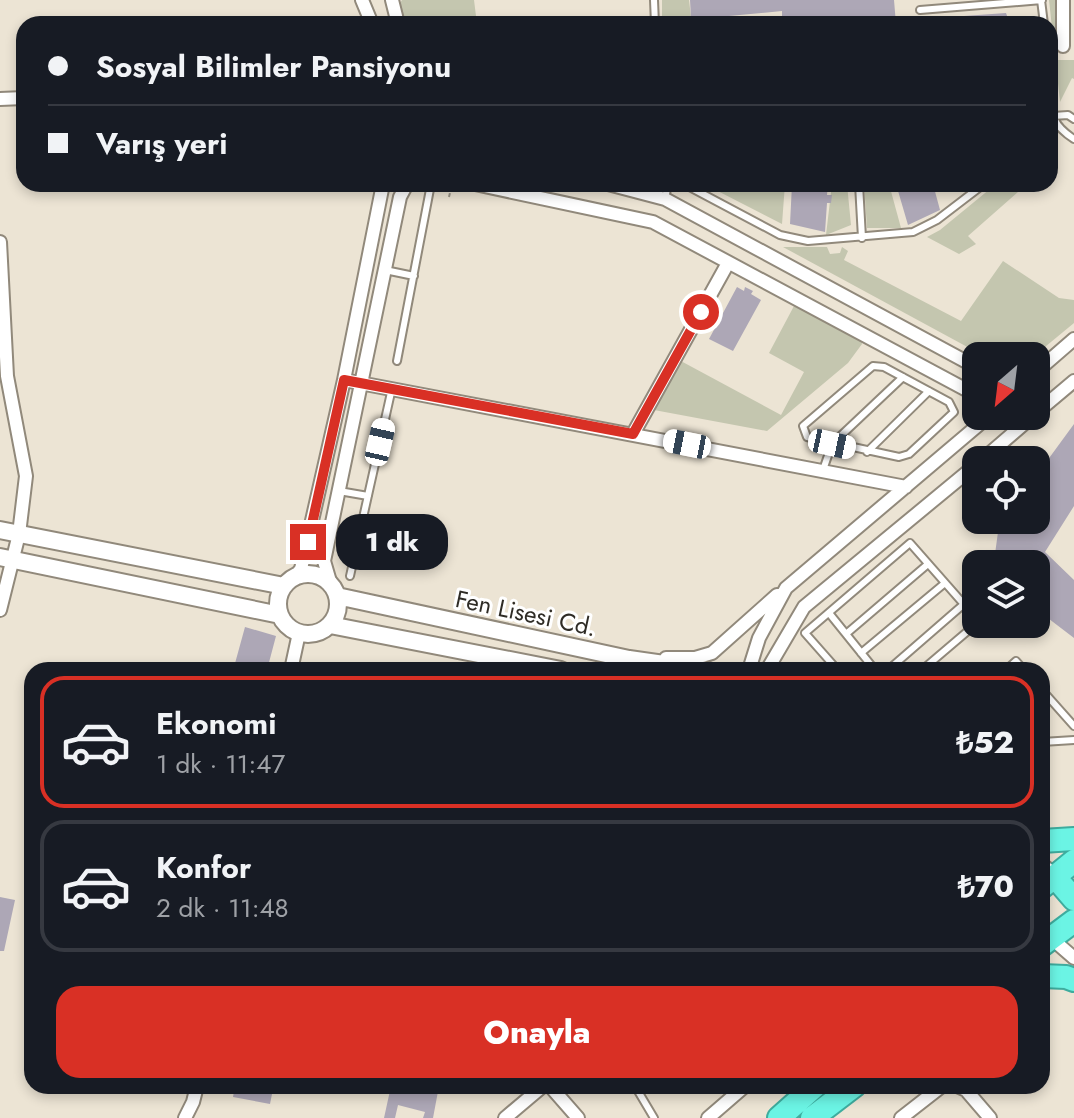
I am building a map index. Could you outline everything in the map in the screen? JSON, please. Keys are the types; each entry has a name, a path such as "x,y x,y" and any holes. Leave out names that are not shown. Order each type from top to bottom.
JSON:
{"highway":[{"path":"1050,840 1074,839"},
{"path":"1050,875 1074,861"},
{"path":"1050,880 1074,899"},
{"path":"1050,934 1074,921"},
{"path":"1050,976 1074,980"},
{"path":"779,1118 806,1094"},
{"path":"812,1118 844,1094"}],"street":[{"path":"1063,0 1063,46"},
{"path":"381,192 344,380 301,569 278,600 280,615 286,625 308,635 330,625 337,612 324,561 403,192"},
{"path":"511,192 657,224 962,388"},
{"path":"638,192 665,199 962,359"},
{"path":"657,224 665,199"},
{"path":"0,242 7,376 26,476 19,534 7,559 0,610"},
{"path":"633,434 728,263"},
{"path":"1050,360 1074,339"},
{"path":"344,380 906,487"},
{"path":"1050,401 1074,381"},
{"path":"629,659 695,658 712,653 973,430"},
{"path":"998,446 1017,430"},
{"path":"772,662 804,607 962,477"},
{"path":"0,530 289,582 307,574 320,577 334,591"},
{"path":"7,559 280,615"},
{"path":"752,662 759,638 786,588"},
{"name":"Fen Lisesi Cd.","path":"334,591 650,662"},
{"name":"Fen Lisesi Cd.","path":"330,625 493,662"},
{"path":"293,662 299,633"},
{"path":"1050,941 1074,958"},
{"path":"185,1118 195,1094"},
{"path":"505,1118 534,1094"},
{"path":"557,1094 578,1118"},
{"path":"708,1118 736,1094"},
{"path":"901,1118 932,1094"},
{"path":"969,1094 990,1118"}],"lane":[{"path":"920,10 1042,0"},
{"path":"397,361 430,192"},
{"path":"665,199 666,192"},
{"path":"699,192 780,235 808,241 913,232 923,229 973,192"},
{"path":"859,192 862,238"},
{"path":"385,270 414,276"},
{"path":"884,367 903,377 949,402 954,412 909,454 894,458 807,437 803,426 869,368 884,367"},
{"path":"823,470 832,444 903,377"},
{"path":"350,576 392,388"},
{"path":"867,452 929,391"},
{"path":"339,491 368,496"},
{"path":"831,662 805,633 910,543 962,602"},
{"path":"846,634 928,564"},
{"path":"861,653 945,583"},
{"path":"897,662 962,606"},
{"path":"829,613 868,662"},
{"path":"931,662 962,634"},
{"path":"1050,699 1074,726"},
{"path":"1050,742 1074,740"},
{"path":"640,1094 654,1118"}],"path":[{"path":"449,197 450,192"}],"green space":[{"path":"402,0 474,0 476,16 402,16 399,5"},
{"path":"662,0 689,0 691,16 662,16"},
{"path":"1049,0 1055,0 1055,16 1051,16"},
{"path":"1058,60 1074,60 1074,79 1060,102"},
{"path":"720,192 784,192 782,224"},
{"path":"831,192 848,192 851,225 826,235"},
{"path":"865,192 891,192 901,228 867,228"},
{"path":"986,192 1018,192 968,236 976,244 959,254 927,237"},
{"path":"783,247 827,247 830,254 840,253 842,247 848,251 844,260 961,321 1003,261 1059,298 1074,300 1074,323 1050,343 962,344"},
{"path":"794,306 861,339 862,344 848,363 767,431 654,410 679,360 781,415 804,372 769,353"}],"building":[{"path":"690,0 894,0 895,16 782,16 782,11 691,16"},
{"path":"1006,13 1007,16 964,16"},
{"path":"792,192 827,192 827,195 832,195 831,203 827,203 825,232 790,224"},
{"path":"898,192 935,192 940,210 908,225"},
{"path":"737,287 753,291 751,294 761,300 733,351 709,339"},
{"path":"1074,424 1074,506 1046,550 996,550 998,534 1050,534 1050,457"},
{"path":"1050,557 1074,580 1074,638 1050,620"},
{"path":"245,627 276,636 269,662 235,662"},
{"path":"0,897 15,900 4,951 0,951"},
{"path":"234,1094 272,1094 270,1104 233,1097"},
{"path":"389,1094 438,1094 433,1118 423,1118 425,1112 398,1105 395,1118 384,1118"}],"route":[{"path":"308,542 344,380 633,434 701,312"}]}
